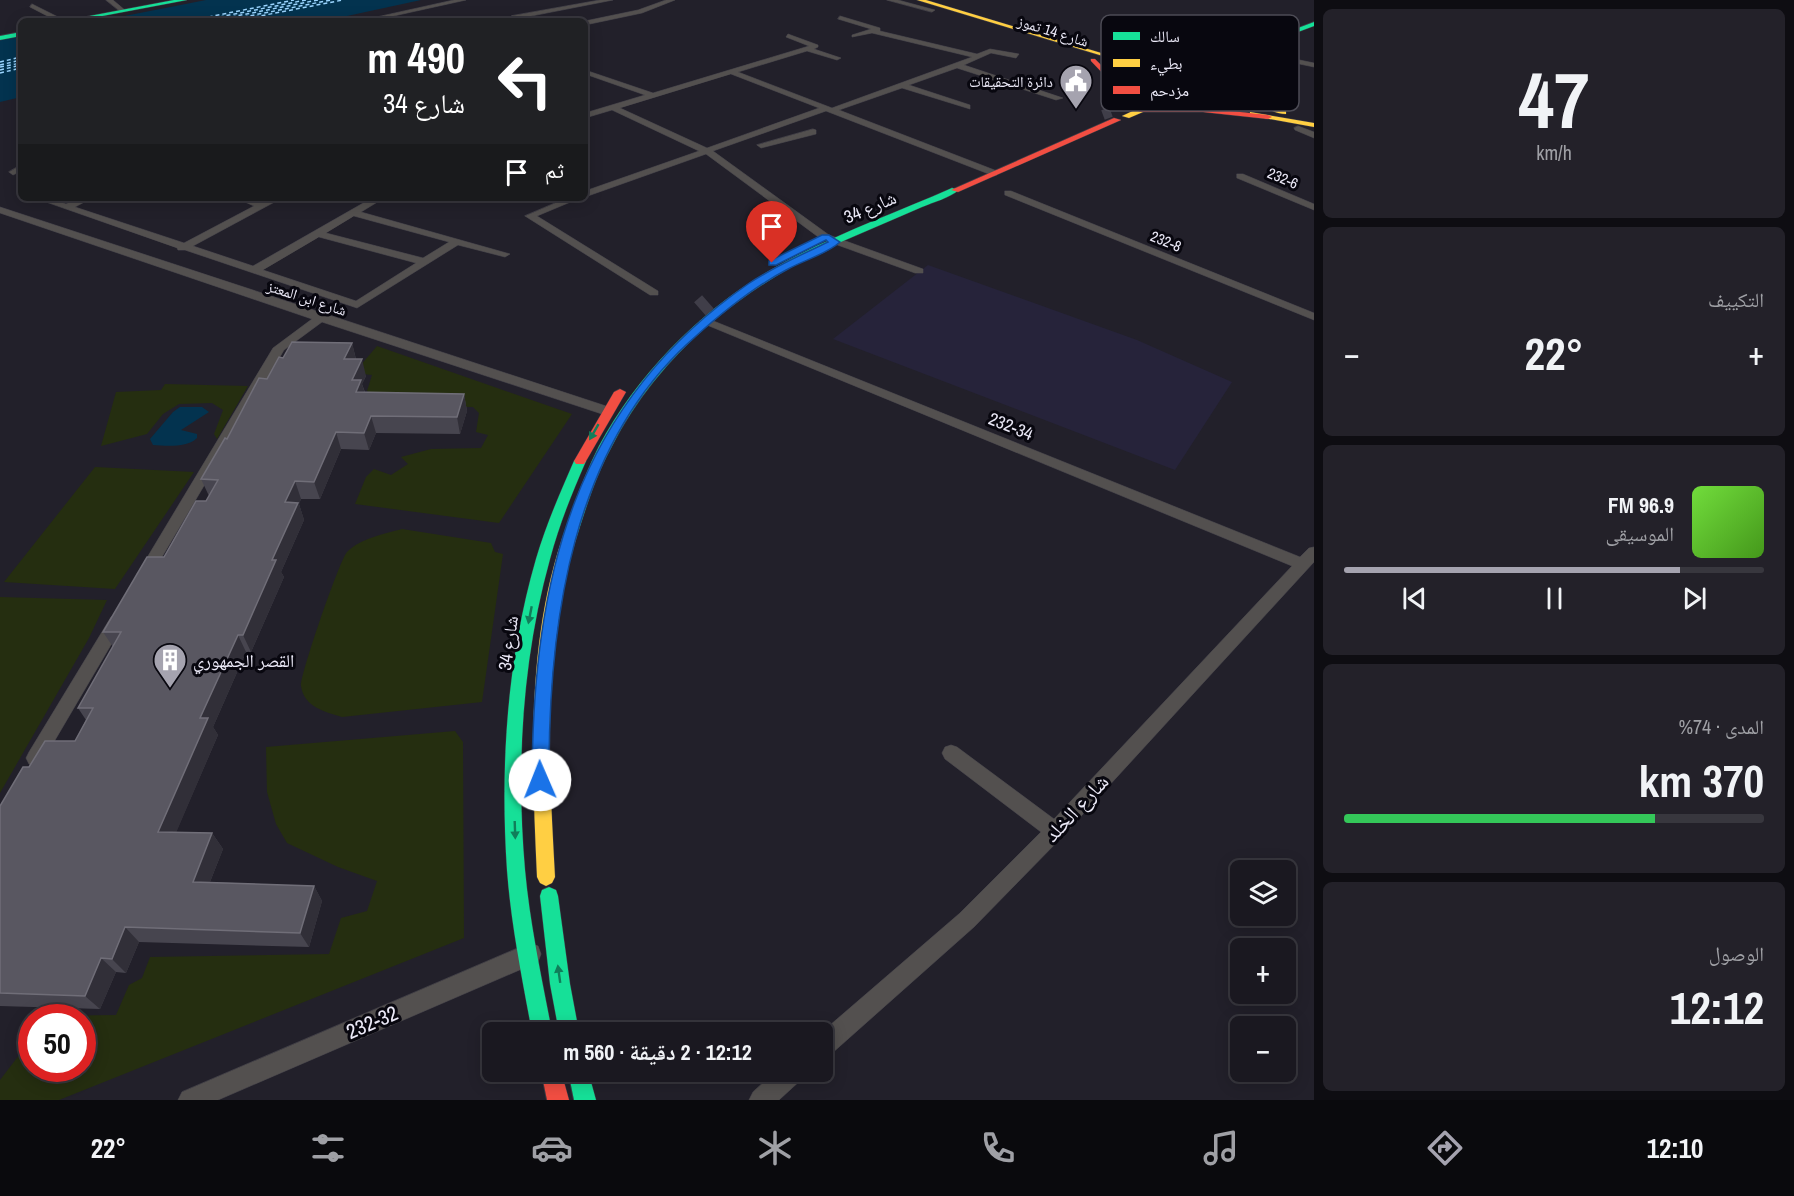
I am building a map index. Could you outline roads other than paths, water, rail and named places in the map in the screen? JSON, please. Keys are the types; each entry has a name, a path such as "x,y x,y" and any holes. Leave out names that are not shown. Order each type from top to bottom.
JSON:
{"main road":[{"path":"82,18 160,2 184,0"},
{"path":"103,18 202,0"},
{"name":"شارع 14 تموز","path":"921,3 956,10 1088,55 1101,62"},
{"name":"شارع 14 تموز","path":"921,3 1101,58"},
{"path":"1299,30 1314,24"},
{"path":"0,33 18,31"},
{"path":"0,38 18,32"},
{"path":"1299,39 1314,33"},
{"path":"1088,55 1101,56"},
{"path":"1088,55 1101,68"},
{"name":"شارع 34","path":"546,878 541,817 540,711 550,621 566,545 585,489 620,418 703,313 831,239 1121,111"},
{"name":"شارع 34","path":"1117,114 1134,111"},
{"path":"1212,111 1268,117"},
{"path":"1240,111 1314,125"},
{"path":"1283,112 1314,118"},
{"name":"شارع 34","path":"540,1022 527,955 518,879 514,800 517,713 526,635 535,589 553,523 576,466 607,411 631,377"},
{"path":"549,896 567,1022"},
{"path":"554,1082 558,1100"},
{"path":"581,1082 585,1100"}],"street":[{"path":"109,0 123,11"},
{"path":"376,18 463,0"},
{"path":"511,18 556,6 610,0"},
{"path":"588,22 624,15 672,0"},
{"path":"890,0 921,3"},
{"path":"598,2 625,12 624,15"},
{"path":"32,6 58,18"},
{"path":"840,18 878,29 854,36"},
{"path":"873,31 978,56 990,51 1016,56"},
{"path":"588,115 816,46 788,36"},
{"path":"808,49 837,58"},
{"path":"588,193 747,137 904,86 979,59 978,56"},
{"path":"1299,62 1314,65"},
{"path":"959,66 1059,98"},
{"path":"732,72 987,171"},
{"path":"588,73 654,96"},
{"path":"904,86 967,107"},
{"path":"614,108 707,151 831,239 919,271"},
{"path":"1298,128 1314,135"},
{"path":"747,137 765,147 813,132"},
{"name":"232-6","path":"1240,176 1314,207"},
{"name":"232-8","path":"1008,193 1314,317"},
{"path":"49,201 182,248 357,305 457,242"},
{"path":"67,207 80,201"},
{"path":"249,201 262,206"},
{"path":"182,248 272,201"},
{"path":"253,271 374,201"},
{"path":"568,201 530,216 654,293"},
{"name":"شارع ابن المعتز","path":"0,210 320,318 607,411"},
{"path":"353,213 505,254"},
{"path":"318,234 424,262"},
{"path":"213,282 237,266"},
{"name":"232-34","path":"703,313 1271,546 1309,558"},
{"path":"139,584 279,348 320,318"},
{"name":"شارع الخلد","path":"833,1037 967,920 1055,831 1309,558"},
{"path":"30,767 126,605"},
{"path":"951,753 1055,831"},
{"name":"232-32","path":"190,1100 555,943"},
{"path":"761,1100 781,1082"}],"water":[{"path":"206,0 421,0 338,18 114,18"},
{"path":"18,35 18,98 0,102 0,38"},
{"path":"180,407 202,407 209,412 181,430 197,434 197,438 182,445 153,445 150,439"}],"tunnel":[{"path":"1103,115 1111,112"},
{"path":"700,309 708,302"}],"place":[{"name":"دائرة التحقيقات","path":"1076,110"},
{"name":"القصر الجمهوري","path":"170,689"}]}
